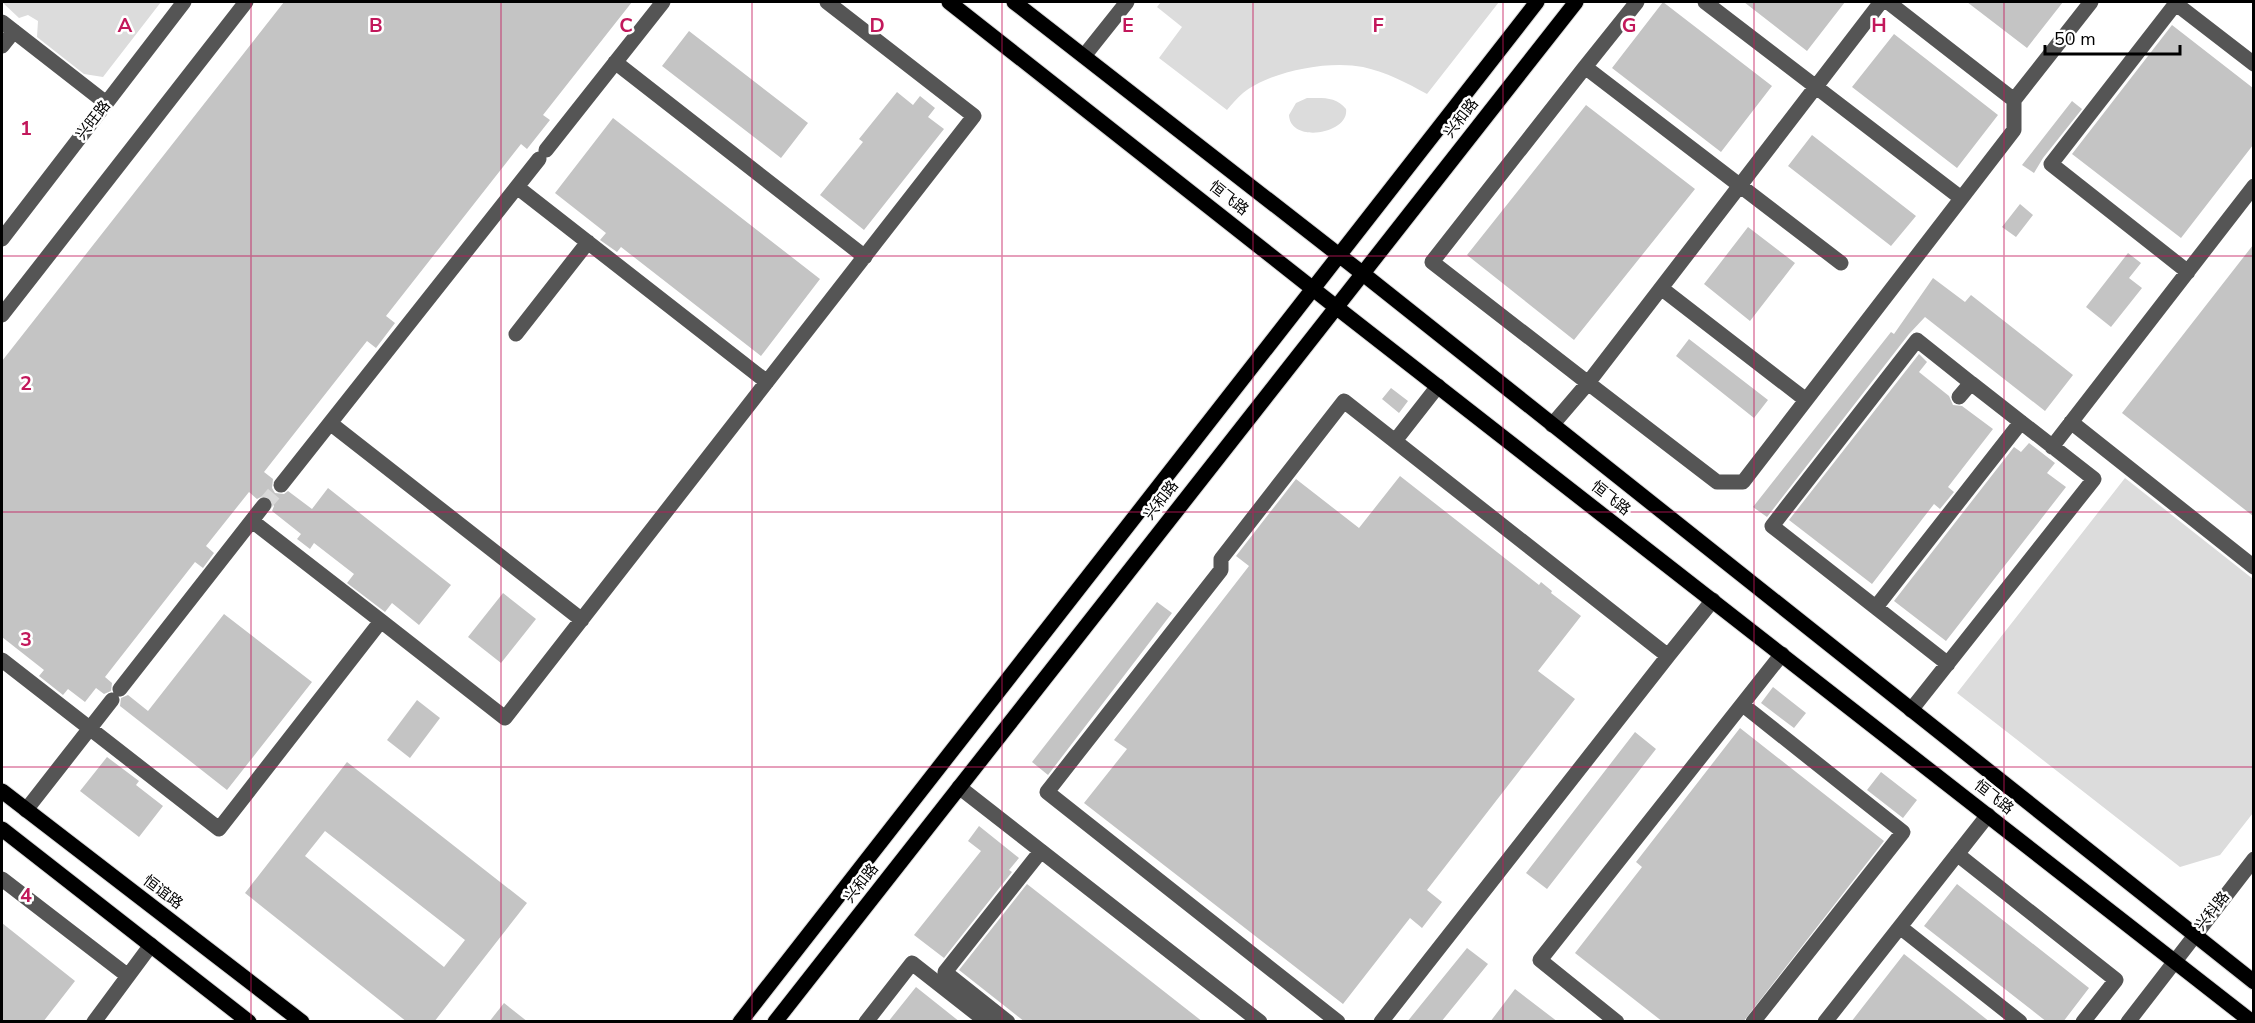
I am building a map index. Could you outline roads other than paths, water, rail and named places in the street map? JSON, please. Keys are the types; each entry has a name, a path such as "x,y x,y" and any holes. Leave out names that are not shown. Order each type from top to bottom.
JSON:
{"main road":[{"name":"恒飞路","path":"949,2 2252,1022"},
{"name":"恒飞路","path":"1014,2 1362,273 2253,982"},
{"name":"兴和路","path":"740,1022 1537,2"},
{"name":"兴和路","path":"776,1022 1576,2"},
{"name":"恒谊路","path":"2,791 302,1022"},
{"path":"2,829 249,1022"}],"street":[{"name":"兴旺路","path":"2,239 184,2"},
{"path":"2,315 246,2"},
{"path":"281,485 663,2"},
{"path":"252,521 505,718 974,116 827,2"},
{"path":"1084,56 1127,2"},
{"path":"1637,2 1432,262 1717,482 1743,482 2014,130 2014,100 2091,2"},
{"path":"1705,2 1961,198"},
{"path":"1552,425 1588,383 1881,2"},
{"path":"1888,2 2014,100"},
{"path":"2188,272 2050,164 2176,2 2253,64"},
{"path":"2,46 8,26 106,103"},
{"path":"615,62 865,257"},
{"path":"1585,67 1841,263"},
{"path":"2052,447 2253,186"},
{"path":"517,187 767,382"},
{"path":"516,334 588,242"},
{"path":"1661,288 1806,400"},
{"path":"1911,710 1948,664 2094,479 1917,340 1772,526 1948,664"},
{"path":"1959,397 1971,382"},
{"path":"1395,441 1438,386"},
{"path":"1338,1022 1047,792 1221,570 1221,560 1344,401 1668,656"},
{"path":"1876,607 2021,422"},
{"path":"2071,422 2253,567"},
{"path":"330,423 582,620"},
{"path":"26,810 264,505"},
{"path":"1381,1022 1713,600"},
{"path":"2,660 219,829 381,621"},
{"path":"1617,1022 1540,960 1782,654"},
{"path":"1743,705 1903,832 1753,1022"},
{"path":"959,787 1260,1022"},
{"path":"1825,1022 1988,815"},
{"path":"1008,1022 945,972 1041,851"},
{"path":"1957,854 2116,980 2084,1022"},
{"name":"兴科路","path":"2175,961 2253,859"},
{"path":"2,879 128,976"},
{"path":"1900,927 2020,1022"},
{"path":"94,1022 151,945"},
{"path":"2128,1022 2175,961"},
{"path":"866,1022 912,963 987,1022"}],"tunnel":[{"path":"264,505 281,485"}]}
